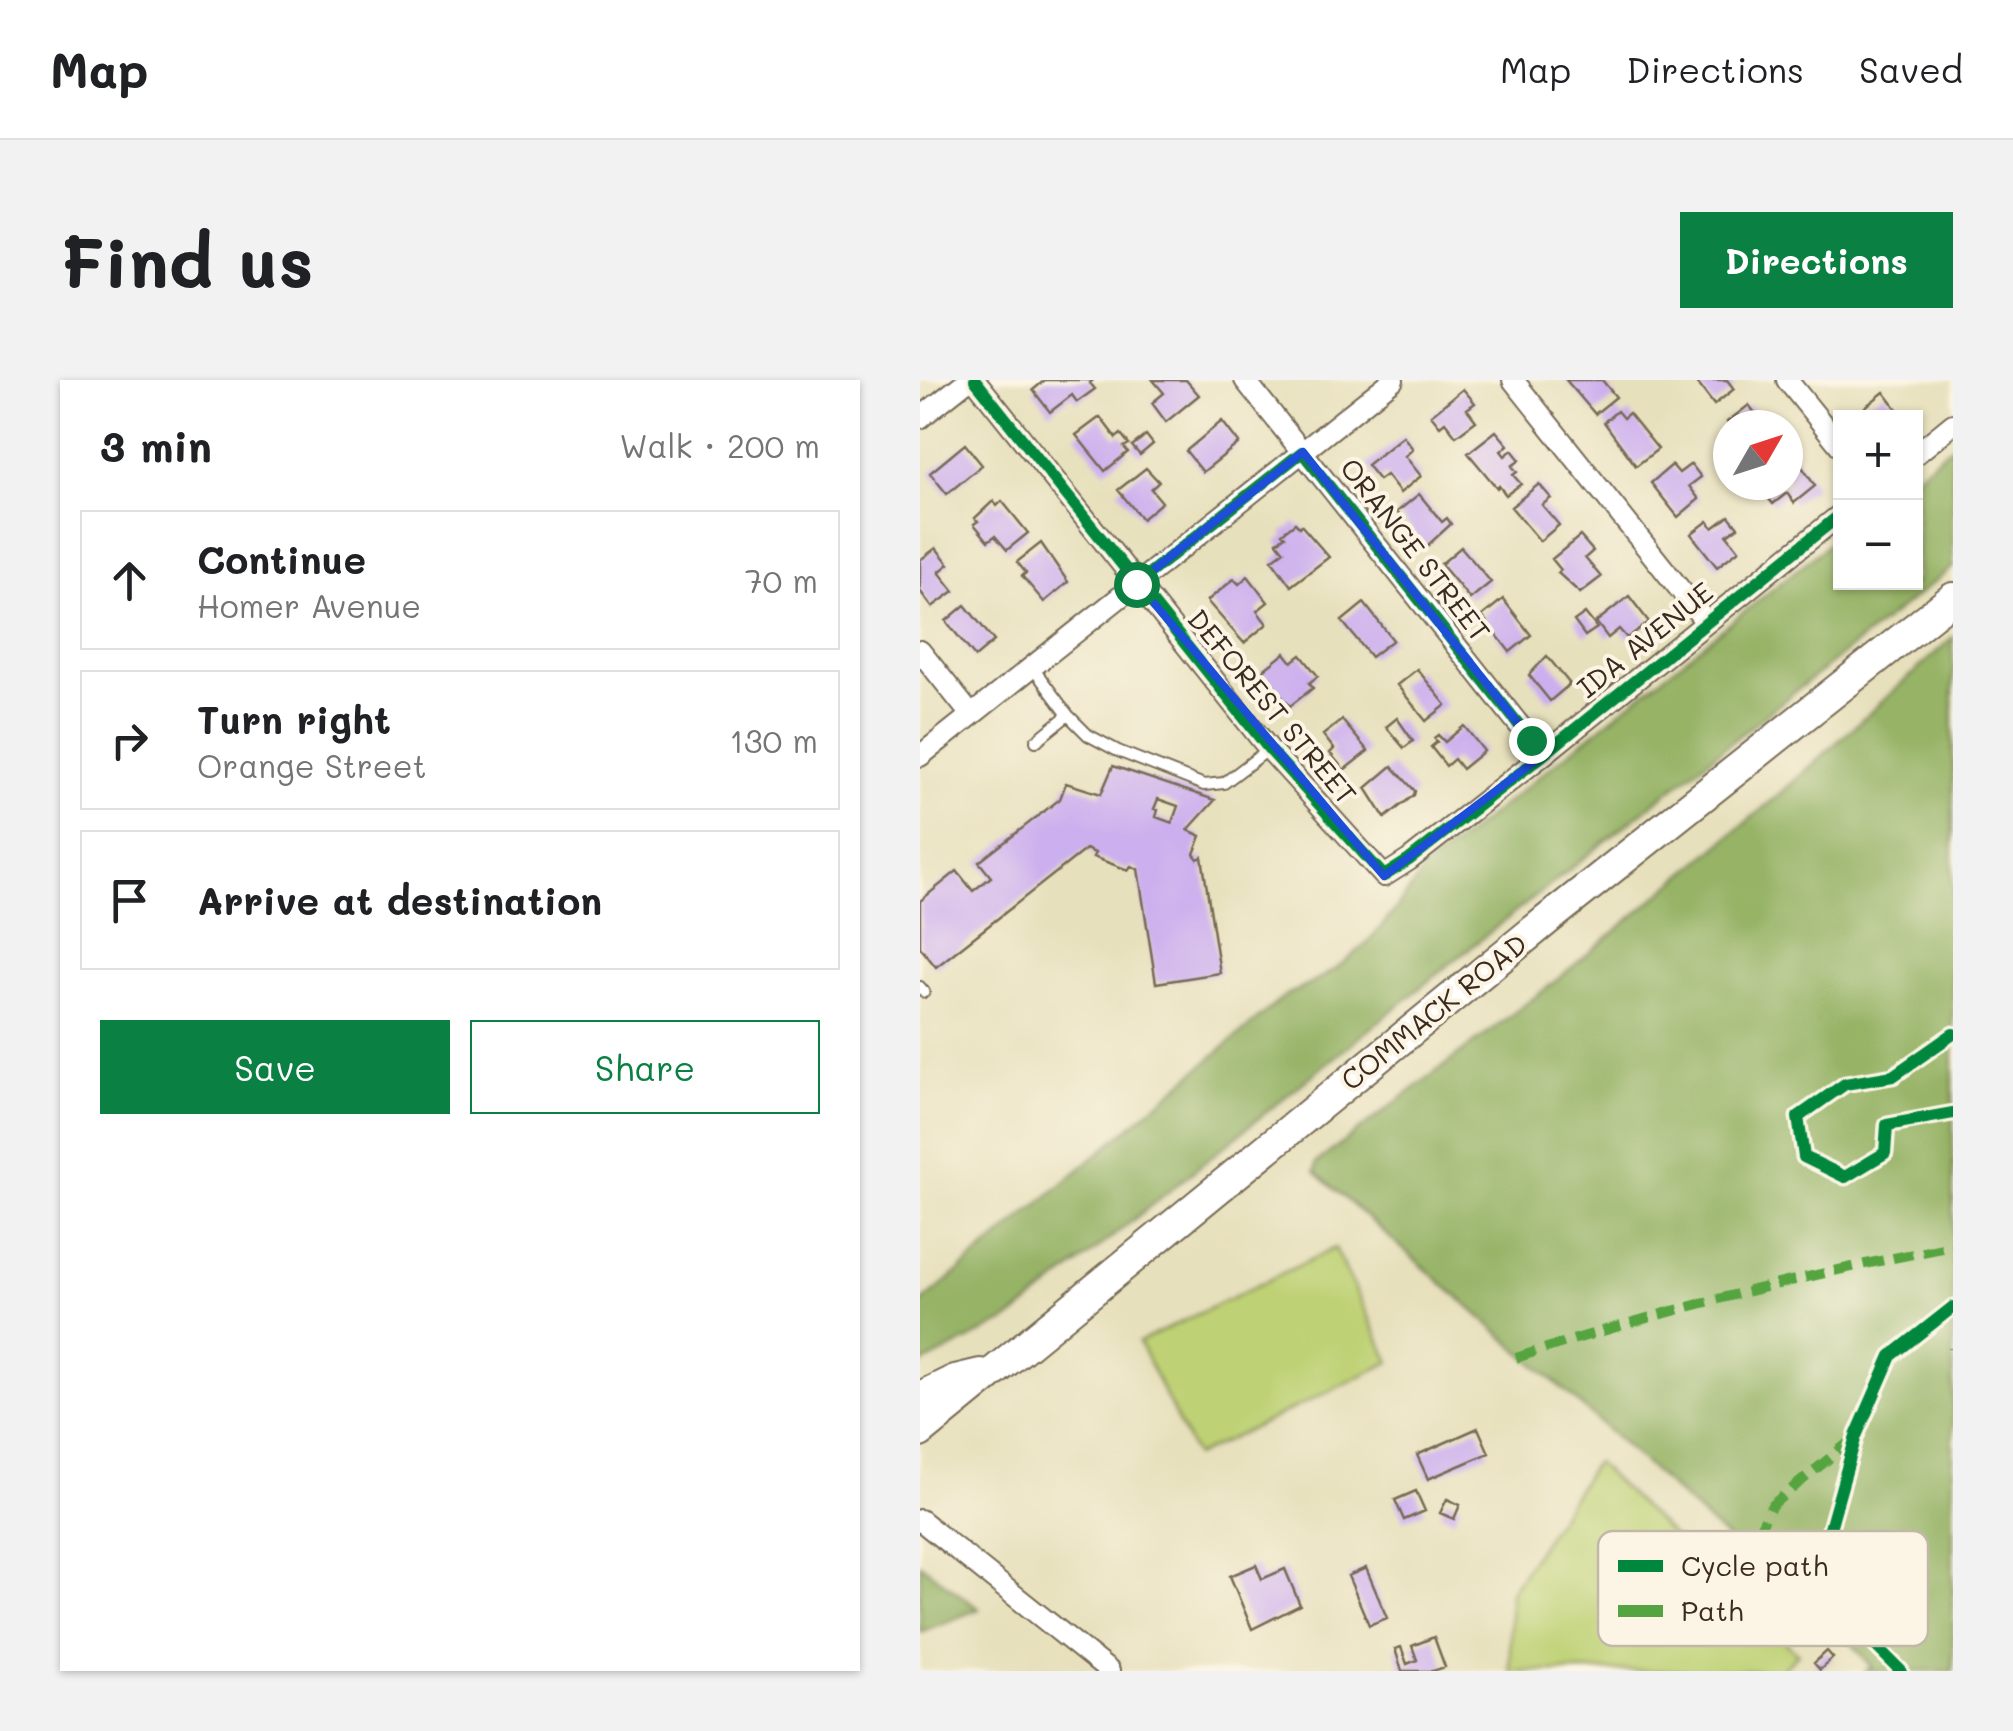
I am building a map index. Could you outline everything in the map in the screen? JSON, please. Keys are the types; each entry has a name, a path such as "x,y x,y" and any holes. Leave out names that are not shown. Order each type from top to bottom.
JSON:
{"main road":[{"name":"COMMACK ROAD","path":"920,1432 1548,919 1953,598"},
{"path":"920,1397 956,1380 992,1371"}],"street":[{"path":"920,418 972,380"},
{"name":"DEFOREST STREET","path":"972,380 1269,749 1384,876"},
{"name":"ORANGE STREET","path":"1245,380 1542,754"},
{"path":"920,756 1394,380"},
{"path":"1513,380 1706,622"},
{"path":"1787,380 1833,438"},
{"path":"1923,448 1953,424"},
{"name":"IDA AVENUE","path":"1384,876 1409,860 1833,520"},
{"path":"920,651 971,715"},
{"path":"920,1520 1109,1671"}],"lane":[{"path":"1033,668 1068,715 1088,734 1118,751 1204,785 1224,783 1269,749"},
{"path":"1036,741 1068,715"}],"highlighted area":[{"path":"1303,452 1543,755 1384,876 1137,583"}],"green space":[{"path":"1953,445 1953,567 1442,970 1013,1317 920,1365 920,1304 1286,995 1349,959 1382,927 1425,868 1833,541 1833,590 1923,590 1923,469"},
{"path":"1953,637 1953,1671 1866,1671 1872,1667 1854,1646 1928,1646 1928,1531 1719,1531 1315,1172 1316,1163 1552,984 1780,794"},
{"path":"1335,1248 1390,1362 1195,1456 1139,1342"},
{"path":"1595,1462 1668,1531 1598,1531 1598,1646 1790,1646 1798,1654 1780,1671 1510,1671 1510,1592"},
{"path":"920,1564 979,1609 920,1632"}],"building":[{"path":"1045,380 1093,380 1090,383 1095,389 1077,402 1072,395 1050,412 1033,390"},
{"path":"1153,380 1186,380 1199,395 1166,422 1152,403 1164,393"},
{"path":"1566,380 1602,380 1616,397 1595,414"},
{"path":"1695,380 1727,380 1734,389 1714,405"},
{"path":"1463,389 1475,403 1467,409 1476,421 1456,436 1445,422 1440,426 1431,415"},
{"path":"1884,392 1898,410 1867,410 1865,407"},
{"path":"1617,411 1623,418 1629,413 1658,449 1636,466 1604,422"},
{"path":"1100,417 1116,438 1121,434 1129,444 1124,447 1128,452 1105,471 1076,435"},
{"path":"1222,421 1239,443 1203,472 1186,451"},
{"path":"1496,431 1508,445 1501,451 1505,456 1512,450 1520,460 1512,466 1517,472 1513,475 1521,484 1506,495 1468,453"},
{"path":"1146,435 1153,444 1140,455 1132,446"},
{"path":"1403,436 1413,449 1405,456 1421,476 1400,493 1386,475 1379,480 1367,465"},
{"path":"965,444 982,465 947,494 930,473"},
{"path":"1691,464 1701,477 1689,486 1699,499 1678,517 1651,483 1672,465 1679,473"},
{"path":"1146,468 1159,482 1151,489 1162,502 1142,519 1118,490"},
{"path":"1803,468 1815,486 1803,496"},
{"path":"1539,484 1551,498 1542,505 1559,525 1540,541 1511,507"},
{"path":"1419,494 1442,522 1447,518 1451,524 1426,547 1397,512"},
{"path":"993,501 997,506 1002,501 1028,533 1007,550 995,536 988,541 974,524 978,521 975,518"},
{"path":"1729,516 1738,527 1727,535 1739,550 1717,567 1691,534 1708,521 1713,528"},
{"path":"1295,523 1329,557 1291,586 1272,560 1284,551 1277,542 1285,536 1282,533"},
{"path":"1580,536 1593,551 1585,558 1601,577 1580,593 1558,573 1561,570 1552,559"},
{"path":"1041,543 1068,582 1044,602 1022,576 1026,573 1017,562"},
{"path":"1461,547 1491,582 1470,599 1441,564"},
{"path":"936,548 949,564 939,572 954,591 932,607 920,591 920,560"},
{"path":"1248,576 1268,602 1257,611 1267,624 1244,643 1207,601 1234,579 1239,584"},
{"path":"1629,596 1649,622 1627,638 1619,629 1608,638 1596,622"},
{"path":"1503,599 1531,635 1510,652 1482,616"},
{"path":"1364,603 1393,640 1371,657 1342,621"},
{"path":"965,605 994,641 975,657 946,621"},
{"path":"1585,613 1597,628 1585,636 1574,621"},
{"path":"1285,653 1292,662 1301,655 1318,676 1309,683 1313,688 1290,706 1261,672"},
{"path":"1547,656 1570,684 1550,701 1529,675"},
{"path":"1417,669 1446,705 1426,721 1397,685"},
{"path":"1397,718 1413,741 1404,748 1386,727"},
{"path":"1342,720 1368,751 1344,770 1330,753 1334,749 1323,735"},
{"path":"1464,726 1484,751 1462,769 1454,759 1446,766 1431,747 1437,742 1434,738 1438,735 1445,742"},
{"path":"1113,766 1215,800 1188,830 1201,836 1194,854 1198,859 1202,857 1220,973 1156,983 1138,869 1131,866 1128,870 1093,857 1095,853 1086,849 936,967 920,947 920,901 957,871 973,891 991,877 979,862 1060,799 1066,783 1101,794","holes":["1158,799 1178,806 1172,823 1156,817"]},
{"path":"1392,766 1415,791 1385,818 1366,788"},
{"path":"1478,1428 1489,1453 1428,1479 1417,1455"},
{"path":"1416,1491 1425,1511 1404,1520 1395,1500"},
{"path":"1447,1499 1460,1505 1454,1519 1440,1513"},
{"path":"1256,1565 1262,1579 1285,1569 1300,1605 1252,1629 1230,1576"},
{"path":"1366,1568 1387,1618 1369,1625 1348,1576"},
{"path":"1434,1637 1445,1667 1402,1671 1395,1649 1401,1647 1407,1664 1417,1660 1412,1646"},
{"path":"1827,1651 1833,1658 1820,1670 1814,1663"}],"marked path":[{"path":"1516,1358 1733,1295 1953,1246"},
{"path":"1760,1531 1772,1505 1853,1439"}],"cycle path":[{"path":"975,380 1269,749 1384,876 1543,755 1833,520"},
{"path":"1953,1034 1893,1076 1845,1084 1798,1117 1804,1157 1845,1177 1885,1153 1887,1125 1953,1113"},
{"path":"1829,1531 1856,1436 1891,1356 1953,1307"},
{"path":"1876,1646 1901,1671"}],"route":[{"path":"1136,584 1302,452 1531,740"}]}
